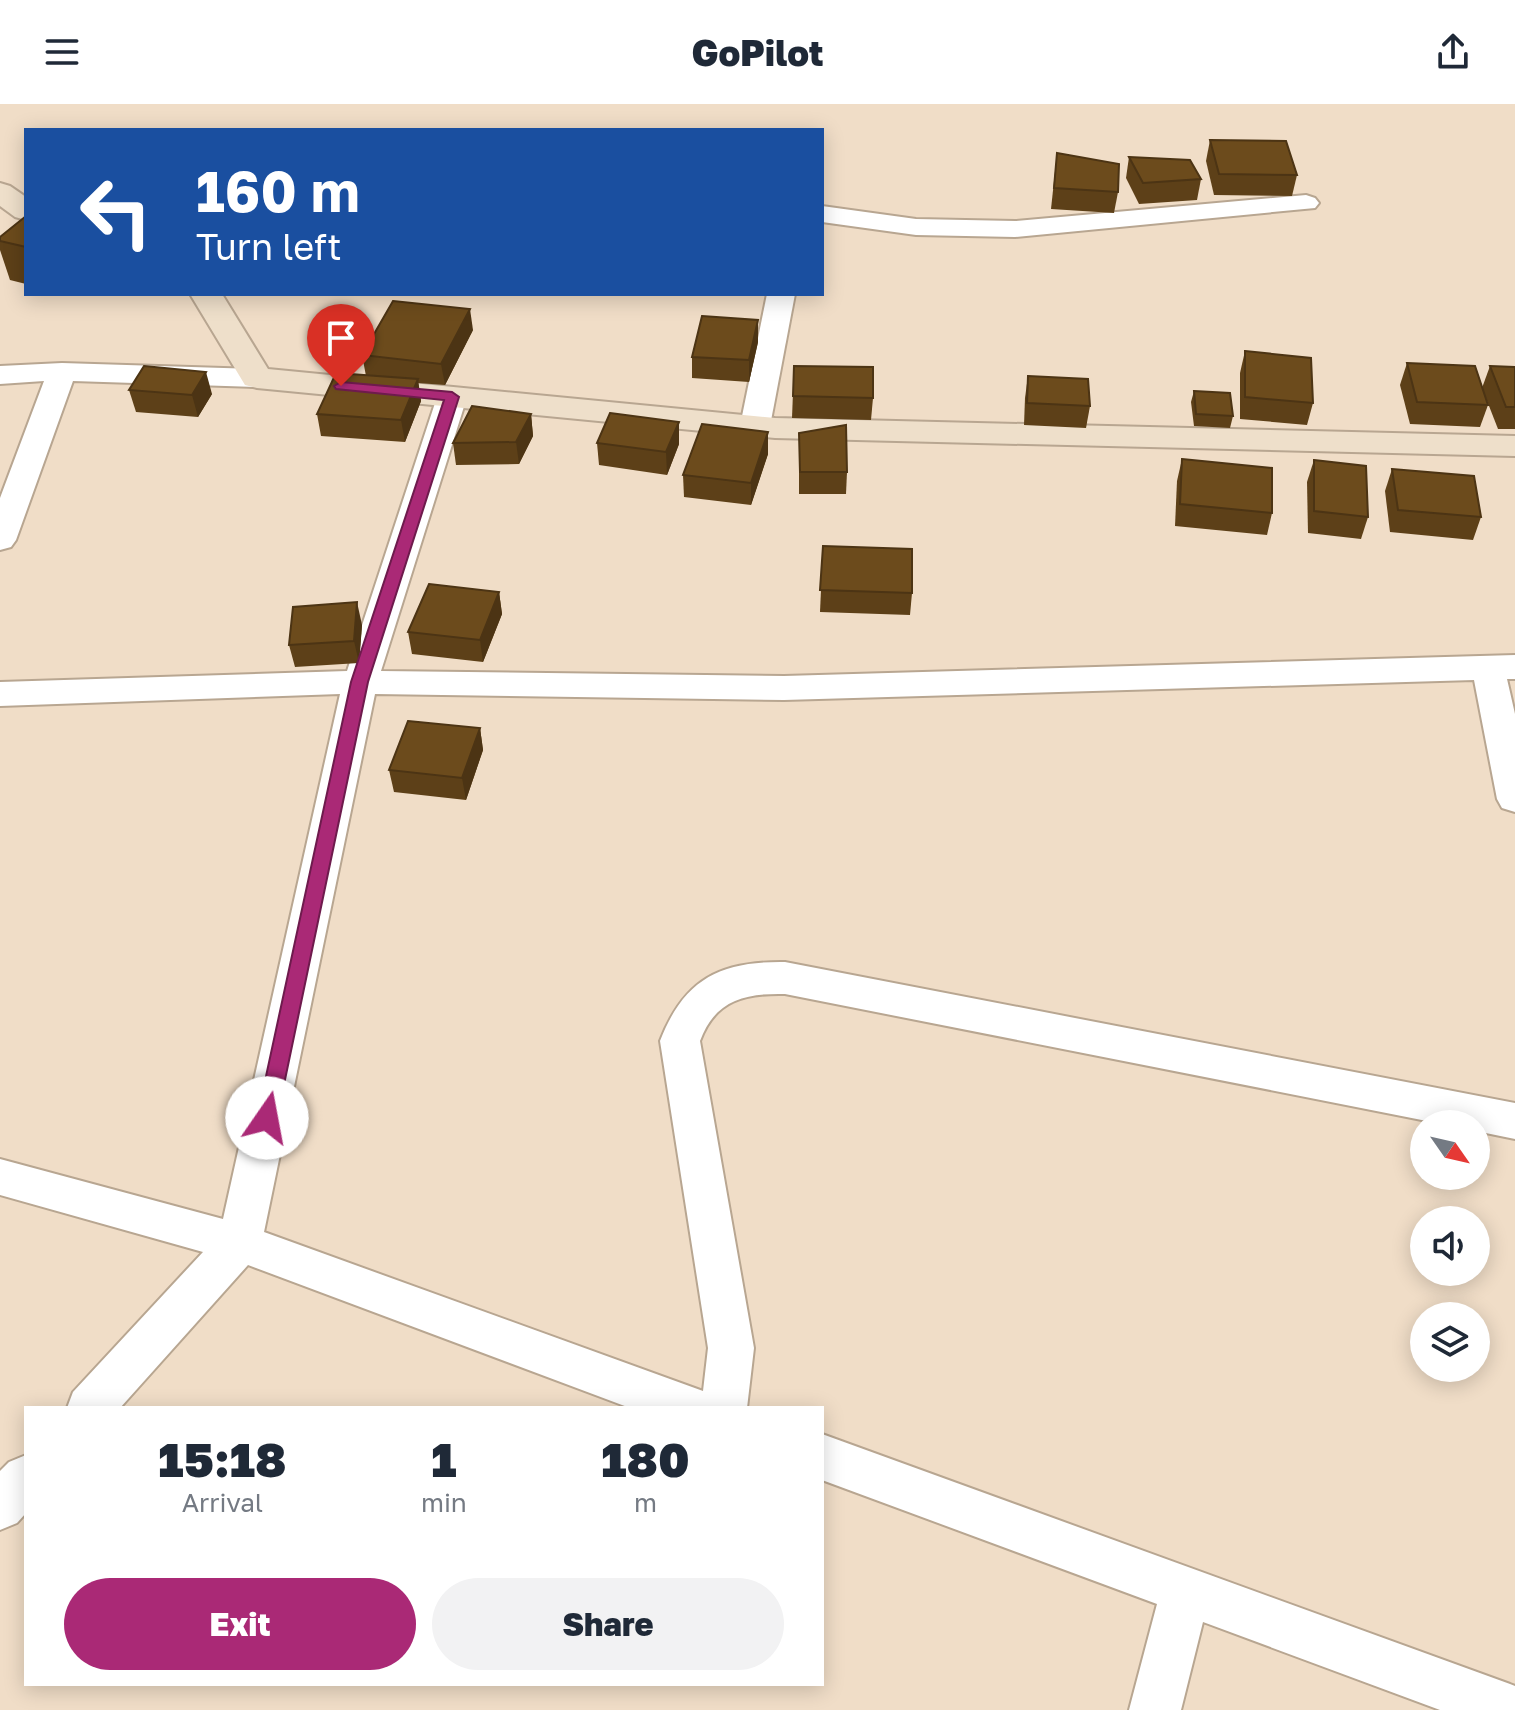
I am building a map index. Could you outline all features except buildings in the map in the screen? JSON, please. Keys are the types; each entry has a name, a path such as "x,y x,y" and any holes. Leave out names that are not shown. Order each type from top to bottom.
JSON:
{"street":[{"path":"0,192 24,210"},
{"path":"824,214 916,227 1015,229 1306,203"},
{"path":"207,296 257,378"},
{"path":"755,426 781,296"},
{"path":"0,540 62,372"},
{"path":"0,375 62,372 257,378 755,426 1515,446"},
{"path":"92,1406 240,1243 360,682 452,397"},
{"path":"0,694 360,682 784,688 1501,667 1515,799"},
{"path":"724,1406 731,1348 680,1041 693,1010 722,986 742,979 785,978 1515,1121"},
{"path":"0,1177 240,1243 684,1406"},
{"path":"824,1458 1510,1710"},
{"path":"0,1506 24,1480"},
{"path":"1155,1710 1185,1591"}],"route":[{"path":"267,1118 360,682 452,397 341,386"}]}
